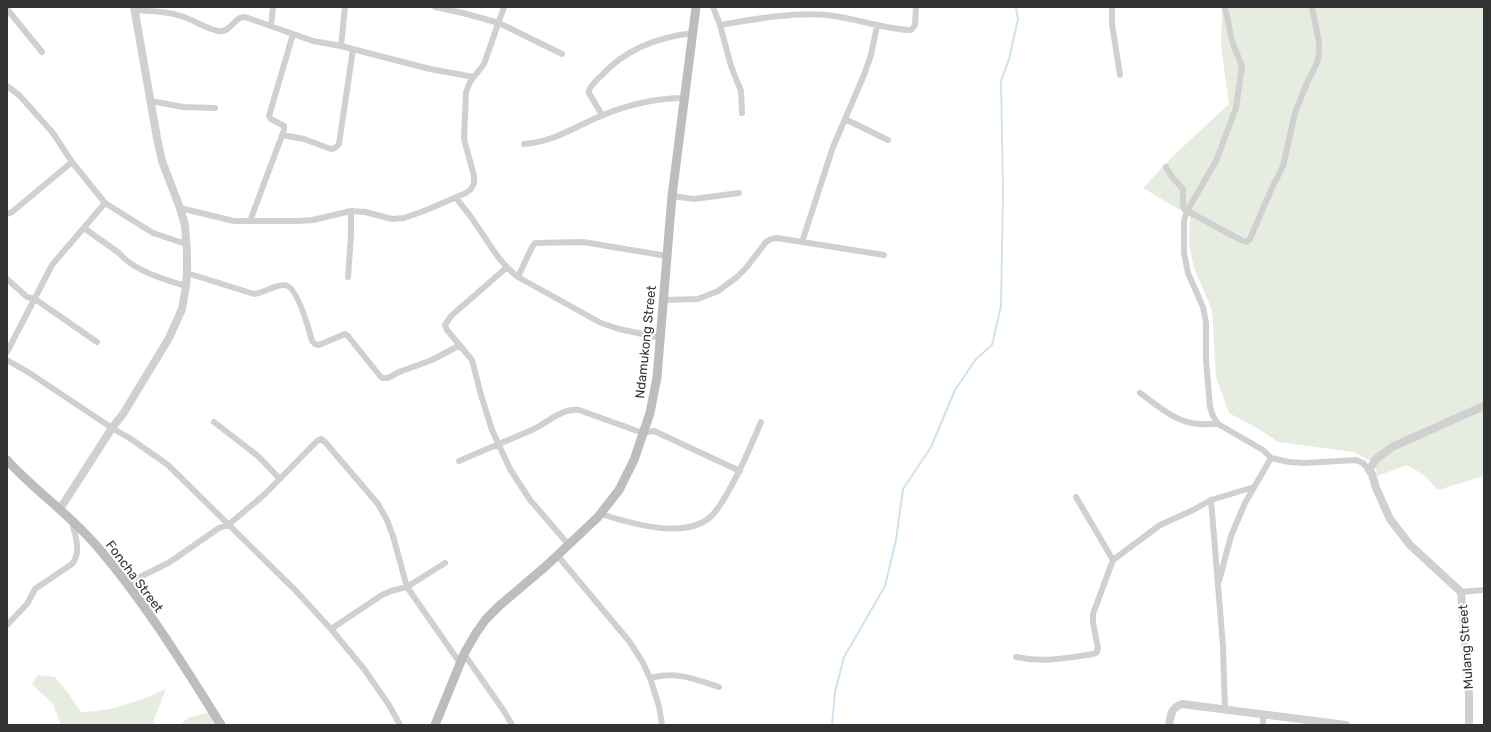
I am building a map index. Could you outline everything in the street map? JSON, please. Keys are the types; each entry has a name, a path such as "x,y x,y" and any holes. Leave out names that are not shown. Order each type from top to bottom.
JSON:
{"main road":[{"name":"Ndamukong Street","path":"435,725 464,654 486,619 569,545 601,514 627,477 634,460 654,397 661,338 672,196 696,7"},
{"name":"Foncha Street","path":"7,460 72,520 96,545 170,646 221,725"}],"street":[{"path":"271,26 273,7"},
{"path":"341,46 345,7"},
{"path":"435,7 463,12 499,23 562,54"},
{"path":"180,208 222,219 250,221 313,220 351,211 364,212 392,219 404,218 424,211 456,198 471,189 474,183 474,176 464,139 466,92 470,82 484,64 504,7"},
{"path":"713,7 720,25 731,66 741,91 742,113"},
{"path":"720,25 766,17 813,14 841,17 877,26 911,30 915,25 916,7"},
{"path":"1112,7 1112,24 1120,75"},
{"path":"1225,7 1232,40 1242,66 1236,108 1216,161 1187,211 1184,221 1184,253 1188,273 1203,307 1205,316 1210,407 1213,416 1218,424 1263,450 1271,458 1289,462 1304,463 1356,460 1362,463 1372,474 1376,488 1390,519 1410,544 1461,592"},
{"path":"1166,166 1172,177 1183,189 1184,208 1187,211 1243,242 1250,239 1283,166 1295,113 1317,63 1319,42 1312,7"},
{"path":"60,509 112,428 123,414 170,338 182,308 186,286 187,273 184,225 180,208 162,161 134,8 176,14 219,31 227,29 241,16 313,41 341,46 430,69 474,77"},
{"path":"7,9 42,52"},
{"path":"802,242 833,147 868,63 877,26"},
{"path":"602,115 589,90 610,66 650,42 693,33"},
{"path":"250,221 284,130 284,126 271,119 269,116 292,34"},
{"path":"282,135 304,139 335,148 338,144 353,49"},
{"path":"7,86 18,95 53,133 72,162 105,203 153,234 186,244"},
{"path":"524,144 535,143 558,137 602,115 632,104 664,98 685,98"},
{"path":"151,101 183,107 215,108"},
{"path":"845,119 888,140"},
{"path":"7,214 12,212 72,162"},
{"path":"672,196 694,199 739,193"},
{"path":"456,198 477,226 491,249 506,268 518,278 601,323 619,329 661,338"},
{"path":"7,352 52,265 105,203"},
{"path":"348,277 351,211"},
{"path":"84,228 119,253 122,257 138,267 162,279 186,286"},
{"path":"663,300 698,299 718,291 746,268 766,242 771,239 802,242 884,255"},
{"path":"518,278 535,243 583,242 667,256"},
{"path":"506,268 447,320 445,325 447,330 472,360 486,409 499,444 517,482 530,500 569,545"},
{"path":"187,273 254,294 280,285 286,284 290,286 299,303 312,341 315,344 319,345 345,334 383,378 388,378 399,372 427,362 460,345"},
{"path":"7,279 27,297 35,299 97,342"},
{"path":"7,360 131,439 168,465 295,590 331,629 368,674 389,705 400,725"},
{"path":"1140,393 1184,421 1203,424 1218,424"},
{"path":"1369,470 1376,459 1392,447 1484,406"},
{"path":"459,461 534,429 572,409 579,410 643,432 654,431 740,471"},
{"path":"214,422 258,456 280,480"},
{"path":"601,514 628,522 676,529 708,520 740,471 761,422"},
{"path":"126,584 170,562 219,528 228,525 265,494 317,441 321,440 325,442 378,504 387,520 393,536 407,587 460,663"},
{"path":"1218,585 1231,536 1245,503 1271,458"},
{"path":"1016,657 1052,660 1093,654 1097,652 1098,648 1093,623 1093,614 1113,560 1160,525 1193,510 1210,500 1254,487"},
{"path":"1076,497 1113,560"},
{"path":"1210,500 1223,646 1225,710"},
{"path":"7,625 27,604 35,589 72,564 76,559 78,548 72,520"},
{"path":"557,555 629,641 642,661 650,678 659,706 662,725"},
{"path":"331,629 382,596 391,591 407,587 445,563"},
{"name":"Mulang Street","path":"1469,725 1469,695 1461,592 1484,590"},
{"path":"464,654 504,711 512,725"},
{"path":"650,678 668,674 678,675 719,687"},
{"path":"1169,725 1171,712 1175,707 1182,704 1346,725"},
{"path":"1263,714 1263,725"}],"shaded area":[{"path":"1222,7 1484,7 1484,476 1438,490 1424,475 1407,465 1377,476 1375,463 1353,452 1278,442 1259,429 1229,413 1216,377 1212,310 1194,268 1189,244 1190,216 1143,188 1174,155 1229,104 1221,46"},
{"path":"38,675 55,677 81,712 92,712 114,708 146,698 166,689 153,722 158,725 61,725 53,704 32,684"},
{"path":"213,711 221,725 180,725 188,718"}],"waterway":[{"path":"832,725 835,692 844,657 885,586 896,540 903,489 931,447 955,390 976,359 992,345 1001,306 1003,192 1001,81 1009,59 1018,19 1016,7"}]}
